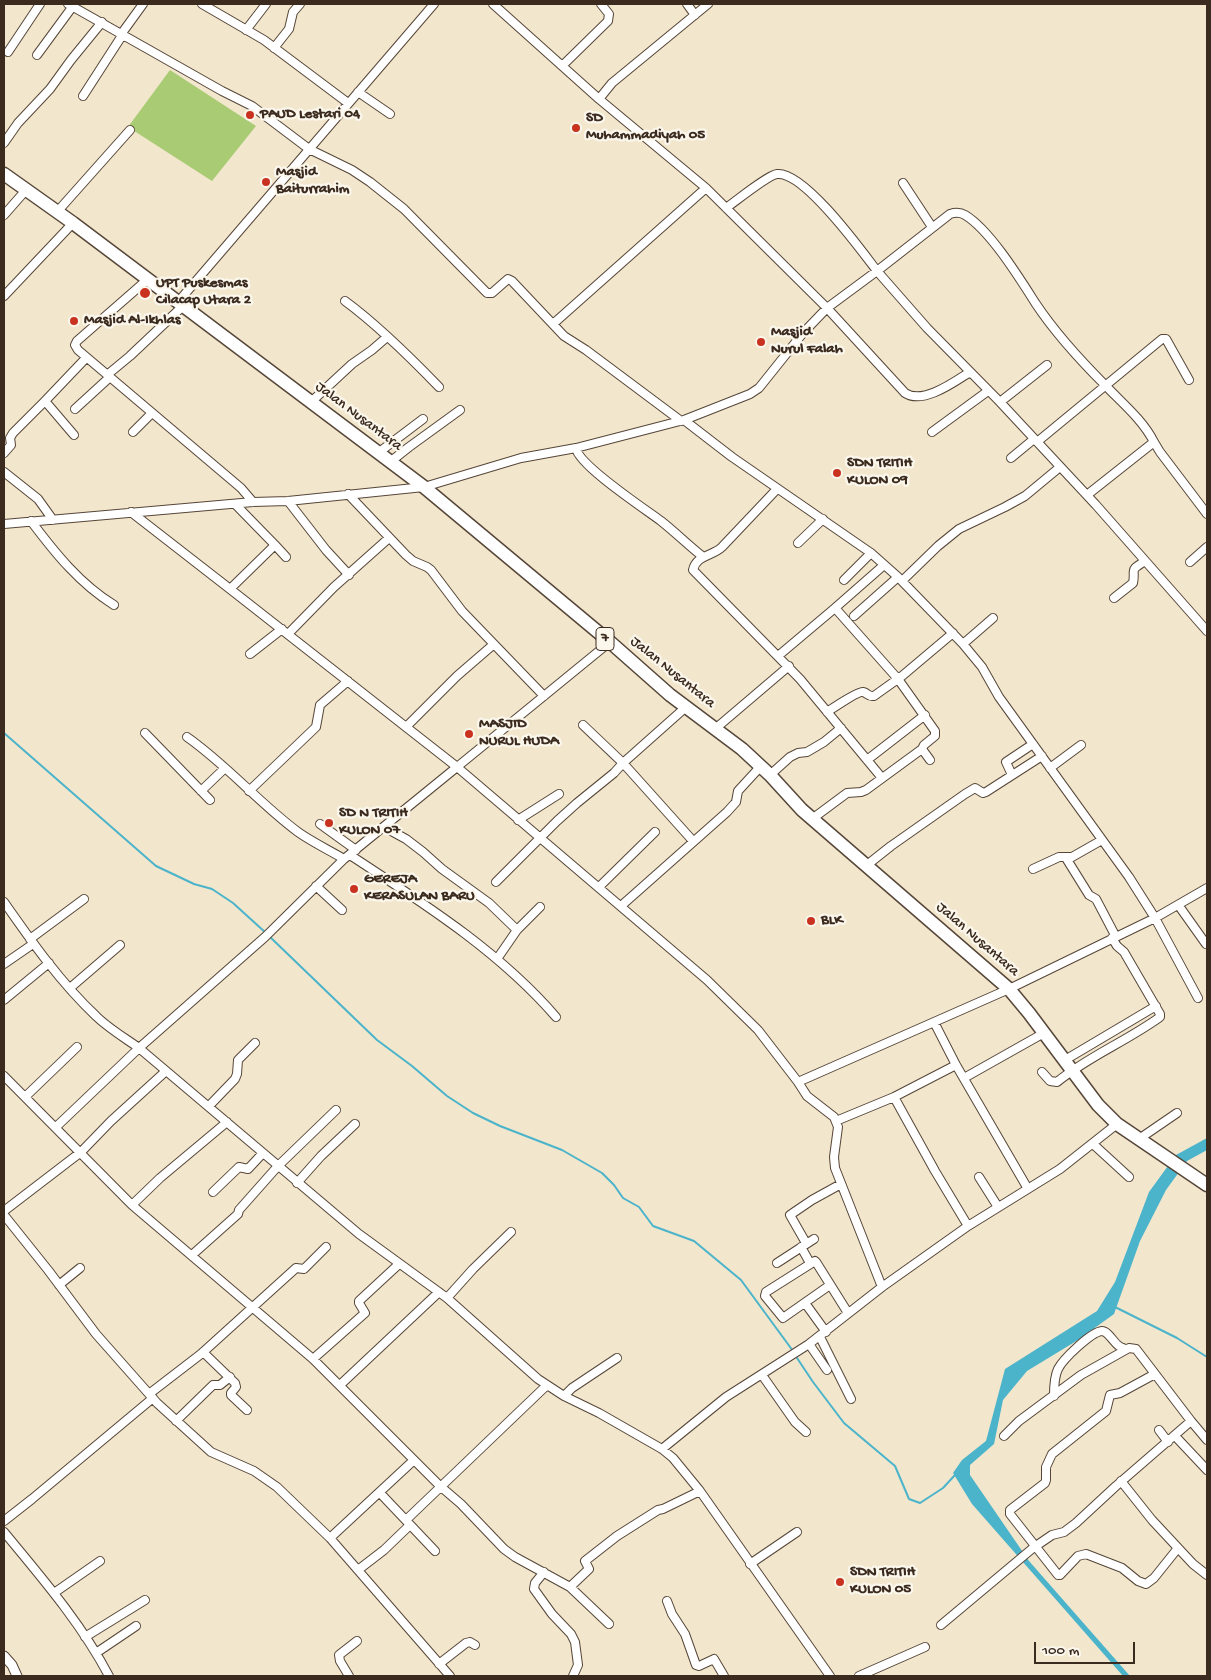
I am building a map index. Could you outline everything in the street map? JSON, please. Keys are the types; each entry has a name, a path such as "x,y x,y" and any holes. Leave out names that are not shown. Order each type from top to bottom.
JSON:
{"highway":[{"name":"Jalan Nusantara","path":"4,174 73,223 424,487 610,642 670,695 742,749 812,819 1009,989 1098,1105 1117,1124 1207,1185"}],"street":[{"path":"8,52 40,4"},
{"path":"83,96 143,4"},
{"path":"202,4 274,48 348,103"},
{"path":"246,30 266,4"},
{"path":"274,48 289,29 293,12 300,4"},
{"path":"74,410 181,304 309,148 434,4"},
{"path":"493,4 599,99 706,188 827,308 909,396 918,397 930,393 970,372"},
{"path":"562,66 608,21 609,14 601,4"},
{"path":"686,4 695,15"},
{"path":"599,99 612,83 708,4"},
{"path":"37,55 71,5 222,91 252,106 309,148 352,170 384,192 427,231 487,293 492,293 508,279 512,280 568,339 586,350 777,489 871,553 900,579 953,633 982,667 999,697 1129,877 1155,918 1198,998"},
{"path":"4,143 18,124 50,89 102,22"},
{"path":"358,92 390,114"},
{"path":"57,212 130,130"},
{"path":"726,208 773,175 785,174 794,179 837,219 876,271 1087,495 1207,631"},
{"path":"903,183 932,226"},
{"path":"553,324 706,188"},
{"path":"4,215 26,190"},
{"path":"4,524 253,502 288,501 424,487 521,458 576,448 682,420 750,394 759,388 797,340 827,308 932,226 956,212 973,221 994,244 1058,335 1146,428 1154,442 1207,514"},
{"path":"4,296 73,223"},
{"path":"148,279 77,341 78,350 241,488 253,502"},
{"path":"345,301 360,312 439,387"},
{"path":"311,402 352,364 387,337"},
{"path":"1011,458 1164,338 1189,380"},
{"path":"4,453 11,445 10,438 13,433 86,358"},
{"path":"1000,402 1047,365"},
{"path":"932,432 988,391"},
{"path":"45,402 74,435"},
{"path":"390,462 460,410"},
{"path":"133,432 152,413"},
{"path":"378,453 423,418"},
{"path":"1087,495 1154,442"},
{"path":"576,448 577,453 589,467 702,556"},
{"path":"854,616 959,529 1025,496 1060,467"},
{"path":"4,472 38,500 53,520"},
{"path":"777,489 718,550 702,556 693,566 693,570 789,666 882,778"},
{"path":"348,494 413,561 431,570 462,610 544,696"},
{"path":"288,501 348,575"},
{"path":"235,504 286,557"},
{"path":"131,512 457,767 707,980 758,1030 798,1082 806,1096 830,1113 836,1121 838,1133 834,1157 840,1184 882,1287"},
{"path":"798,543 823,519"},
{"path":"31,522 63,562 88,586 114,605"},
{"path":"250,654 285,631 389,538"},
{"path":"230,588 275,545"},
{"path":"1190,562 1207,547"},
{"path":"844,580 871,553"},
{"path":"1114,598 1133,583 1134,569 1145,561"},
{"path":"778,656 884,565"},
{"path":"812,819 847,794 861,792 882,778 922,749 935,736 925,715 898,679 835,608"},
{"path":"963,644 993,618"},
{"path":"827,712 860,692 870,697 874,696 898,679 953,633"},
{"path":"56,1127 139,1048 268,934 350,855 610,642"},
{"path":"406,726 457,676 494,644"},
{"path":"716,729 789,666"},
{"path":"249,791 316,726 320,705 348,680"},
{"path":"496,882 577,803 614,773 686,707"},
{"path":"867,760 925,715"},
{"path":"583,725 623,763 694,841"},
{"path":"621,906 735,804 738,791 790,757 798,753 808,752 841,728"},
{"path":"145,733 210,800"},
{"path":"188,737 299,832 350,855 415,898 497,958 535,992 556,1018"},
{"path":"1012,775 1006,762 1033,744"},
{"path":"1050,768 1081,745"},
{"path":"922,749 930,760"},
{"path":"867,866 891,846 965,794 975,788 984,793 1042,756"},
{"path":"201,791 225,768"},
{"path":"518,820 559,794"},
{"path":"320,824 350,855"},
{"path":"384,827 406,839 442,870 489,903 517,930"},
{"path":"599,887 655,832"},
{"path":"1033,869 1063,856 1066,858 1073,857 1102,840"},
{"path":"1066,858 1089,896 1096,899 1117,946 1124,952 1161,1015 1159,1018 1068,1065"},
{"path":"316,886 342,910"},
{"path":"798,1082 1009,989 1179,906 1207,888"},
{"path":"4,964 84,899"},
{"path":"4,902 49,964 97,1017 139,1048 297,1183 360,1234 447,1298 546,1386 599,1413 662,1449 673,1458 700,1491 830,1676"},
{"path":"1179,906 1206,944"},
{"path":"497,958 517,930 540,907"},
{"path":"70,988 120,945"},
{"path":"4,1000 49,964"},
{"path":"1042,1072 1050,1081 1054,1082 1068,1065 1156,1006"},
{"path":"934,1022 956,1065 1028,1189"},
{"path":"964,1078 1044,1033"},
{"path":"209,1106 234,1079 237,1074 238,1060 256,1043"},
{"path":"25,1096 77,1047"},
{"path":"836,1121 894,1097 956,1065"},
{"path":"4,1211 81,1152 111,1121 166,1071"},
{"path":"4,1076 132,1204 313,1359 440,1486 461,1504 504,1549 570,1587 609,1624"},
{"path":"894,1097 968,1226"},
{"path":"192,1255 238,1214 278,1166 336,1110"},
{"path":"1139,1139 1177,1113"},
{"path":"132,1204 227,1122"},
{"path":"297,1183 321,1156 355,1124"},
{"path":"662,1449 726,1397 823,1335 882,1287 968,1226 1060,1169 1117,1124"},
{"path":"1093,1144 1129,1177"},
{"path":"213,1192 239,1166 248,1169 263,1153"},
{"path":"979,1177 998,1207"},
{"path":"810,1263 807,1243 790,1215 840,1184"},
{"path":"4,1215 96,1334 151,1396 211,1452 254,1471 277,1487 330,1538 450,1676"},
{"path":"447,1298 473,1268 511,1232"},
{"path":"778,1263 807,1243"},
{"path":"4,1521 203,1352 296,1268 304,1268 326,1247"},
{"path":"830,1284 781,1318 765,1296 765,1293 814,1261 816,1262 830,1284 848,1313"},
{"path":"313,1359 365,1313 359,1302 399,1264"},
{"path":"59,1285 80,1268"},
{"path":"340,1385 439,1292"},
{"path":"805,1303 823,1335 852,1399"},
{"path":"1054,1396 1056,1374 1062,1361 1096,1333 1100,1331 1105,1332 1120,1347 1136,1349 1207,1440"},
{"path":"810,1344 827,1370"},
{"path":"1004,1436 1019,1422 1081,1375 1126,1349"},
{"path":"203,1352 230,1377 236,1385 231,1395 247,1410"},
{"path":"564,1396 572,1388 617,1358"},
{"path":"762,1374 795,1422 806,1432"},
{"path":"1155,1374 1120,1393 1110,1395 1106,1411 1052,1454 1046,1467 1045,1484 1010,1510 1010,1514 1034,1547 1058,1575 1078,1556 1086,1554 1122,1568 1138,1581 1146,1584 1154,1578 1178,1548"},
{"path":"176,1421 213,1385 220,1385 230,1377"},
{"path":"358,1570 384,1550 440,1486 546,1386"},
{"path":"941,1625 1034,1547 1052,1535 1064,1532 1076,1523 1121,1481 1191,1421"},
{"path":"1159,1430 1168,1442"},
{"path":"1175,1436 1207,1470"},
{"path":"330,1538 414,1460"},
{"path":"1121,1481 1152,1520 1193,1564 1207,1575"},
{"path":"570,1587 588,1570 589,1568 585,1561 617,1536 658,1510 700,1491"},
{"path":"380,1493 435,1551"},
{"path":"4,1532 54,1593 96,1653 109,1676"},
{"path":"750,1564 797,1532"},
{"path":"54,1593 100,1561"},
{"path":"544,1572 535,1583 534,1590 552,1614 571,1634 575,1642 578,1665 573,1676"},
{"path":"84,1637 145,1600"},
{"path":"666,1601 685,1634 696,1665 699,1666 714,1659 724,1676"},
{"path":"96,1653 136,1626"},
{"path":"349,1676 340,1661 339,1655 357,1640"},
{"path":"439,1664 466,1643 470,1642 475,1645"},
{"path":"859,1676 925,1646"},
{"path":"4,1656 12,1665 17,1676"}],"green space":[{"path":"170,70 256,126 212,181 128,127"}],"water":[{"path":"1207,1138 1207,1150 1187,1161 1166,1190 1140,1241 1114,1314 1078,1340 1027,1371 1003,1400 994,1444 970,1465 970,1475 1029,1561 1130,1676 1123,1676 972,1504 953,1473 962,1460 986,1441 1005,1369 1097,1311 1115,1282 1149,1192 1176,1155"}],"waterway":[{"path":"4,733 156,866 194,884 212,889 233,903 266,933"},
{"path":"269,936 377,1040 412,1066 447,1096 473,1113 500,1126 562,1150 602,1173 623,1198 639,1207 653,1226 694,1241 741,1280 793,1351"},
{"path":"1115,1307 1177,1338 1207,1357"},
{"path":"795,1355 844,1423 895,1466 909,1499 920,1503 943,1488 955,1475"}],"place":[{"name":"PAUD Lestari 04","path":"250,115"},
{"name":"SD Muhammadiyah 05","path":"576,128"},
{"name":"Masjid Baiturrahim","path":"266,182"},
{"name":"UPT Puskesmas Cilacap Utara 2","path":"145,293"},
{"name":"Masjid Al-Ikhlas","path":"74,321"},
{"name":"Masjid Nurul Falah","path":"761,342"},
{"name":"SDN TRITIH KULON 09","path":"837,473"},
{"name":"MASJID NURUL HUDA","path":"469,734"},
{"name":"SD N TRITIH KULON 07","path":"329,823"},
{"name":"GEREJA KERASULAN BARU","path":"354,889"},
{"name":"BLK","path":"811,921"},
{"name":"SDN TRITIH KULON 05","path":"840,1582"}]}
